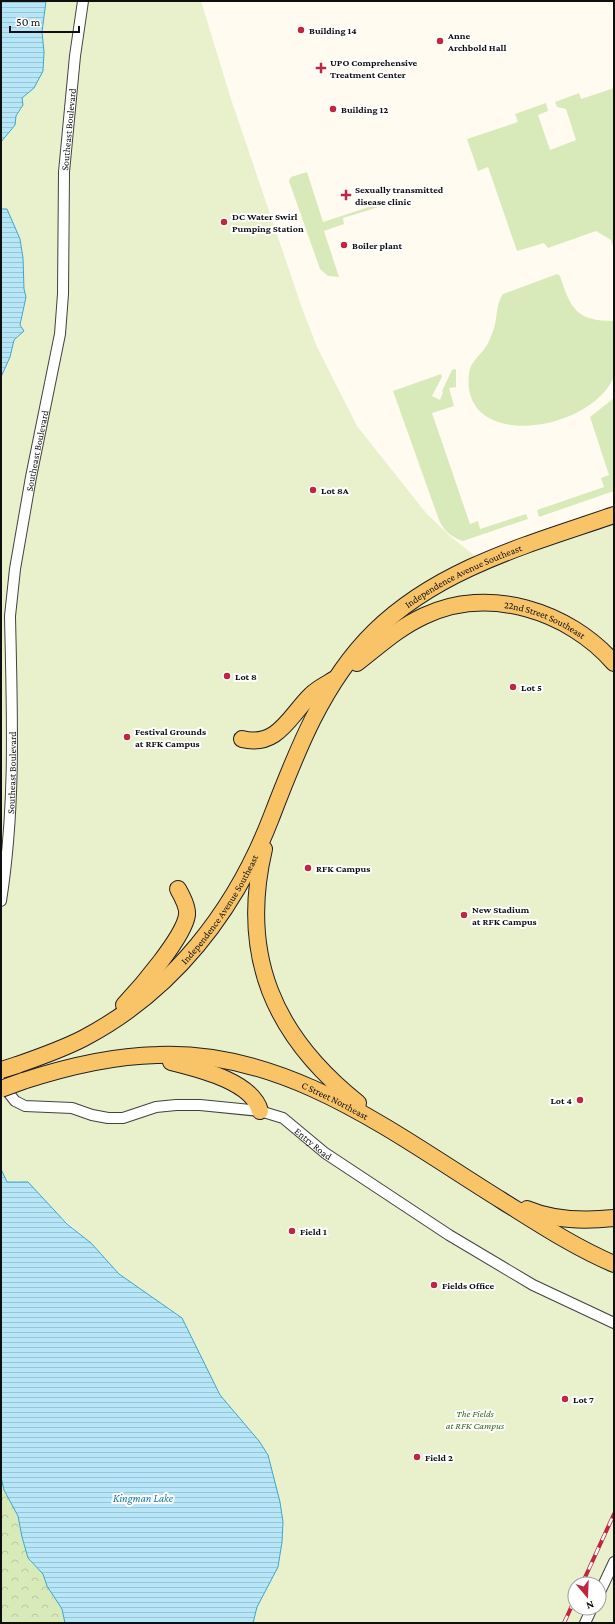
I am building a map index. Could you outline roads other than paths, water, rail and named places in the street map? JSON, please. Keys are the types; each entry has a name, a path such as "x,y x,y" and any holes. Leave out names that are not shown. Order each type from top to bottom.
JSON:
{"main road":[{"name":"Independence Avenue Southeast","path":"1,1070 53,1052 84,1038 133,1008 165,981 188,958 214,926 230,901 250,864 308,729 339,677 379,636 403,607 452,576 501,554 614,515"},
{"name":"Independence Avenue Southeast","path":"379,636 440,609 464,604"},
{"name":"22nd Street Southeast","path":"464,604 503,604 526,608 545,614 565,623 583,634 599,647 614,663"},
{"path":"242,739 254,741 272,736 282,729 295,716 312,694 339,677"},
{"path":"270,820 259,874 256,911 259,945 270,991 288,1029 314,1064 336,1086 395,1134"},
{"path":"84,1038 112,1016 132,996 160,963 184,925 188,913 184,899 178,889"},
{"name":"C Street Northeast","path":"1,1089 23,1081 88,1063 158,1054 194,1056 266,1070 300,1082 337,1100 498,1198 520,1209"},
{"path":"126,1057 164,1060 219,1077 244,1089 252,1096 260,1111"},
{"path":"520,1209 581,1220 614,1218"},
{"path":"520,1209 572,1244 614,1264"}],"street":[{"name":"Southeast Boulevard","path":"1,901 8,855 12,804 10,616 12,591 30,477 60,334 64,279 64,172 75,56 83,1"},
{"name":"Entry Road","path":"1,1067 8,1092 15,1101 25,1106 72,1108 92,1115 108,1118 123,1118 156,1107 200,1105 260,1111 282,1118 325,1153 449,1235 534,1285 614,1323"},
{"path":"607,1577 614,1562"}],"water":[{"path":"1,1 46,1 42,32 44,52 43,71 34,88 22,98 23,105 16,116 15,125 1,142"},
{"path":"1,209 7,209 20,239 26,297 20,325 24,331 14,340 10,357 1,377"},
{"name":"Kingman Lake","path":"1,1169 7,1182 28,1182 67,1224 91,1243 119,1274 182,1318 220,1395 259,1441 268,1455 280,1502 283,1522 282,1542 278,1567 257,1607 253,1623 65,1623 62,1609 47,1586 43,1574 28,1558 18,1516 4,1490 1,1477"}],"railway":[{"path":"586,1576 614,1514"},
{"path":"564,1623 567,1616"}],"place":[{"name":"Building 14","path":"301,30"},
{"name":"Anne Archbold Hall","path":"440,41"},
{"name":"UPO Comprehensive Treatment Center","path":"321,68"},
{"name":"Building 12","path":"333,109"},
{"name":"Sexually transmitted disease clinic","path":"346,195"},
{"name":"DC Water Swirl Pumping Station","path":"224,222"},
{"name":"Boiler plant","path":"344,245"},
{"name":"Lot 8A","path":"313,490"},
{"name":"Lot 8","path":"227,676"},
{"name":"Lot 5","path":"513,687"},
{"name":"Festival Grounds at RFK Campus","path":"127,737"},
{"name":"RFK Campus","path":"308,868"},
{"name":"New Stadium at RFK Campus","path":"464,915"},
{"name":"Lot 4","path":"580,1100"},
{"name":"Field 1","path":"292,1231"},
{"name":"Fields Office","path":"434,1285"},
{"name":"Lot 7","path":"565,1399"},
{"name":"Field 2","path":"417,1457"}],"park label":[{"name":"The Fields at RFK Campus","path":"475,1418"}]}
